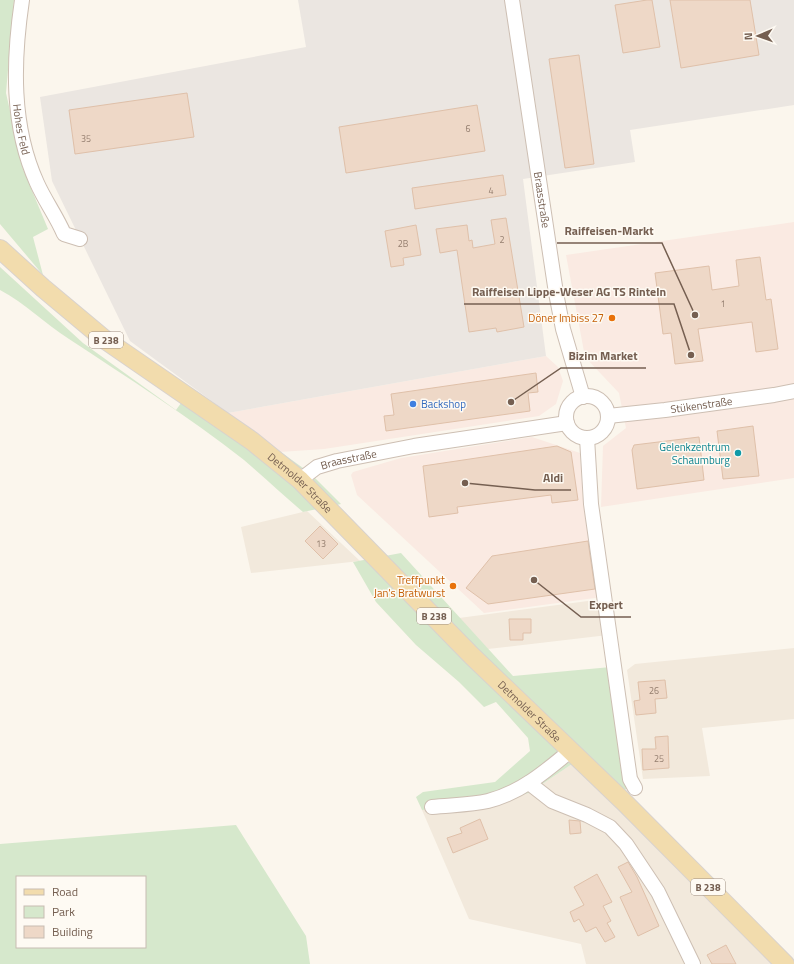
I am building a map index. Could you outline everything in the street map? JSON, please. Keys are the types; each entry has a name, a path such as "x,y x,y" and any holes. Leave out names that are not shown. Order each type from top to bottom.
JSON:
{"main road":[{"name":"Detmolder Straße","path":"0,249 43,288 104,339 252,441 300,480 472,656 623,800 785,964"}],"street":[{"name":"Hohes Feld","path":"22,0 16,40 16,85 22,134 37,183 64,234 80,239"},
{"name":"Braasstraße","path":"512,0 556,293 564,329 583,397"},
{"name":"Stükenstraße","path":"608,416 671,409 794,391"},
{"path":"583,397 597,399 602,403 608,416 607,423 600,434 587,438 574,434 567,423 568,409 571,403 583,397"},
{"name":"Braasstraße","path":"300,480 317,467 337,461 414,446 567,423"},
{"path":"587,438 590,488 595,531 630,779 635,788"},
{"name":"Detmolder Straße","path":"432,807 487,801 506,795 529,783 570,751"},
{"path":"529,783 552,801 587,814 610,827 626,844 658,892 693,964"}],"shaded area":[{"path":"298,0 794,0 794,105 630,130 635,162 523,179 546,356 228,413 130,341 52,181 40,97 306,47"},
{"path":"794,222 794,478 601,507 603,446 626,428 619,393 585,357 566,255"},
{"path":"546,356 558,367 563,381 556,404 539,416 324,449 280,452 228,413"},
{"path":"532,437 580,453 583,499 602,597 484,613 357,495 351,475 353,472 401,458"},
{"path":"307,511 360,561 251,573 241,527"},
{"path":"603,599 608,635 488,649 459,618"},
{"path":"794,648 794,719 702,728 710,776 643,779 627,670 635,664"},
{"path":"575,762 774,964 586,964 581,944 469,919 422,810 494,803 529,793"}],"green space":[{"path":"0,0 14,0 6,93 23,169 48,229 33,237 43,275 0,224"},
{"path":"0,267 83,343 176,410 192,388 310,473 341,504 303,512 244,460 201,428 60,333 18,301 0,290"},
{"path":"401,553 513,676 611,667 627,788 614,800 575,762 529,793 494,803 422,810 416,797 423,792 495,782 530,751 528,738 496,702 484,707 459,682 416,645 376,602 353,562"},
{"path":"236,825 306,936 310,964 0,964 0,844"}],"building":[{"path":"652,0 660,47 623,53 615,5"},
{"path":"670,0 750,0 759,55 681,68"},
{"path":"579,55 594,164 565,168 549,59"},
{"path":"187,93 194,137 75,154 69,110"},
{"path":"477,105 485,151 346,173 339,127"},
{"path":"503,175 506,195 415,209 412,188"},
{"path":"506,218 524,327 497,332 496,328 469,332 457,250 440,253 436,229 467,225 469,241 472,240 473,248 495,244 491,220"},
{"path":"416,225 421,255 403,258 404,265 391,267 385,231"},
{"path":"760,257 766,300 771,299 778,349 756,352 752,322 698,329 703,361 675,364 671,333 663,334 655,273 709,266 712,290 739,286 736,260"},
{"path":"536,373 538,392 528,393 530,411 386,431 384,416 394,415 391,394"},
{"name":"Gelenkzentrum Schaumburg","path":"753,426 759,476 723,479 717,431"},
{"path":"699,437 704,480 637,489 632,450 634,445"},
{"path":"557,446 571,452 578,500 552,503 551,495 457,507 458,513 429,517 423,466"},
{"path":"320,526 338,544 323,559 305,541"},
{"path":"588,541 595,589 488,604 466,588 492,556"},
{"path":"509,619 531,619 531,633 523,633 523,640 510,640"},
{"path":"665,680 667,698 655,699 656,713 636,715 634,701 640,700 638,682"},
{"path":"668,736 669,768 643,770 642,749 656,749 655,737"},
{"path":"480,819 488,839 453,853 447,838 462,833 460,828"},
{"path":"569,820 580,821 581,833 570,834"},
{"path":"628,862 637,877 659,926 638,936 620,897 632,892 618,867"},
{"path":"597,874 612,902 603,906 611,921 607,923 615,937 605,942 596,927 586,932 579,919 574,922 570,912 584,905 574,887"},
{"path":"726,945 736,964 712,964 707,955"}],"place":[{"name":"Raiffeisen-Markt","path":"695,315"},
{"name":"Döner Imbiss 27","path":"612,318"},
{"name":"Raiffeisen Lippe-Weser AG TS Rinteln","path":"691,355"},
{"name":"Bizim Market","path":"511,402"},
{"name":"Backshop","path":"413,404"},
{"name":"Gelenkzentrum Schaumburg","path":"738,453"},
{"name":"Aldi","path":"465,483"},
{"name":"Expert","path":"534,580"},
{"name":"Treffpunkt Jan's Bratwurst","path":"453,586"}]}
